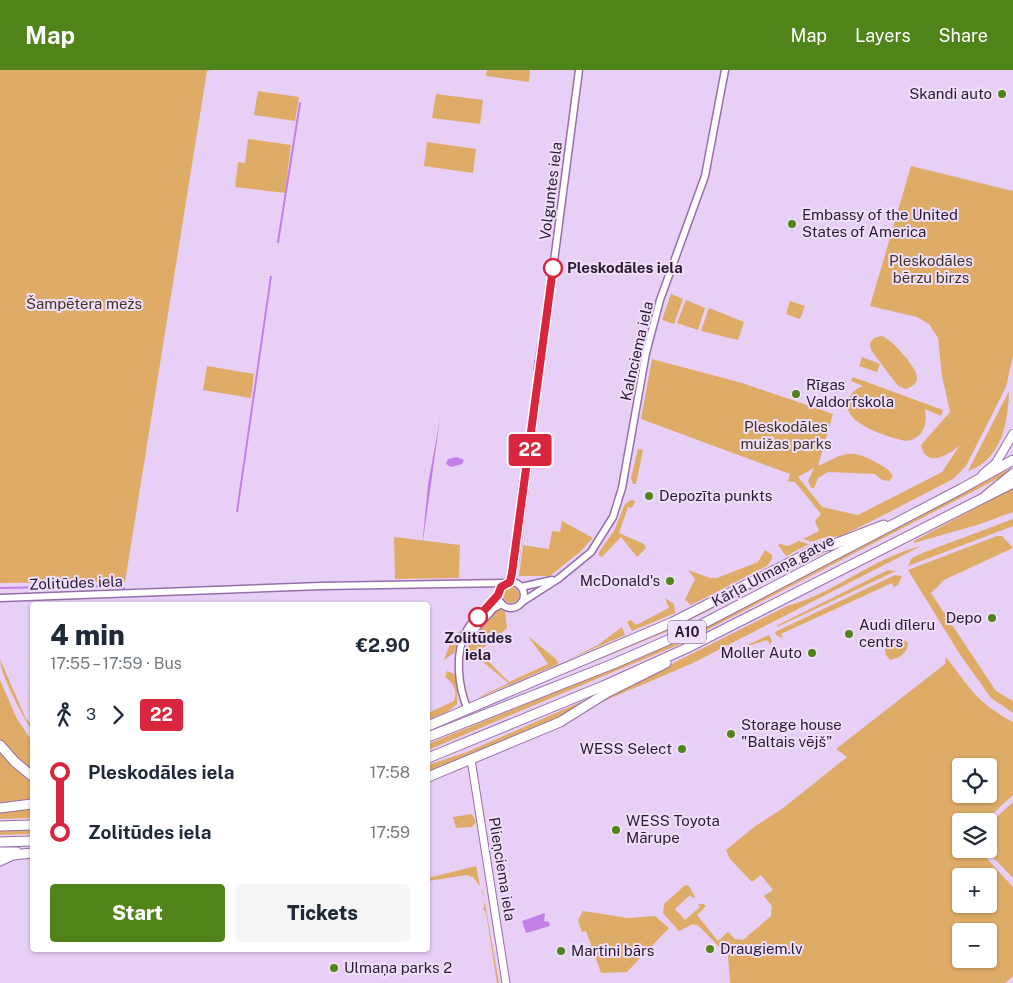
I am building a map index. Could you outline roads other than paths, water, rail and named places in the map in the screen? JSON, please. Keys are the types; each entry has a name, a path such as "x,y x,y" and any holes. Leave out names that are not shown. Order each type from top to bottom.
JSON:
{"highway":[{"name":"Kārļa Ulmaņa gatve","path":"430,737 613,664 689,631 1013,460"},
{"name":"Kārļa Ulmaņa gatve","path":"430,757 594,690 687,648 986,494 1013,482"},
{"path":"430,725 673,622 820,547 873,528 897,522"},
{"path":"430,776 560,722 608,692 662,666 687,648"},
{"path":"0,745 15,762 30,774"},
{"path":"0,808 30,804"},
{"path":"0,826 30,825"},
{"path":"0,842 30,841"},
{"path":"0,852 30,852"},
{"path":"0,861 13,855 30,852"}],"main road":[{"path":"961,489 996,463 1013,434"},
{"path":"986,494 1013,473"},
{"name":"Plieņciema iela","path":"471,759 506,983"}],"street":[{"name":"Volguntes iela","path":"508,582 515,560 579,70"},
{"name":"Kalnciema iela","path":"522,602 558,579 591,552 613,517 622,488 646,353 660,300 705,176 725,70"},
{"path":"468,710 459,669 462,645 468,628 498,594 501,587 508,582 521,587 558,579"},
{"name":"Zolitūdes iela","path":"0,598 321,586 508,582"},
{"path":"482,584 498,594 502,604"},
{"path":"502,604 512,607 522,602 524,597 521,587"},
{"path":"462,645 483,620 502,604"}],"waterway":[{"path":"278,242 300,103"},
{"path":"540,332 544,304"},
{"path":"534,370 538,343"},
{"path":"515,521 519,485"},
{"path":"0,588 103,586 124,588"}],"place":[{"name":"Skandi auto","path":"1002,94"},
{"name":"Embassy of the United States of America","path":"792,224"},
{"name":"Pleskodāles iela","path":"553,268"},
{"name":"Rīgas Valdorfskola","path":"796,394"},
{"name":"Depozīta punkts","path":"649,496"},
{"name":"McDonald's","path":"670,581"},
{"name":"Zolitūdes iela","path":"478,617"},
{"name":"Depo","path":"992,618"},
{"name":"Audi dīleru centrs","path":"849,634"},
{"name":"Moller Auto","path":"812,653"},
{"name":"Storage house \"Baltais vējš\"","path":"731,734"},
{"name":"WESS Select","path":"682,749"},
{"name":"WESS Toyota Mārupe","path":"616,830"},
{"name":"Draugiem.lv","path":"710,949"},
{"name":"Martini bārs","path":"561,951"},
{"name":"Ulmaņa parks 2","path":"334,968"}],"park label":[{"name":"Pleskodāles bērzu birzs","path":"931,270"},
{"name":"Šampētera mežs","path":"84,304"},
{"name":"Pleskodāles muižas parks","path":"786,436"}]}
